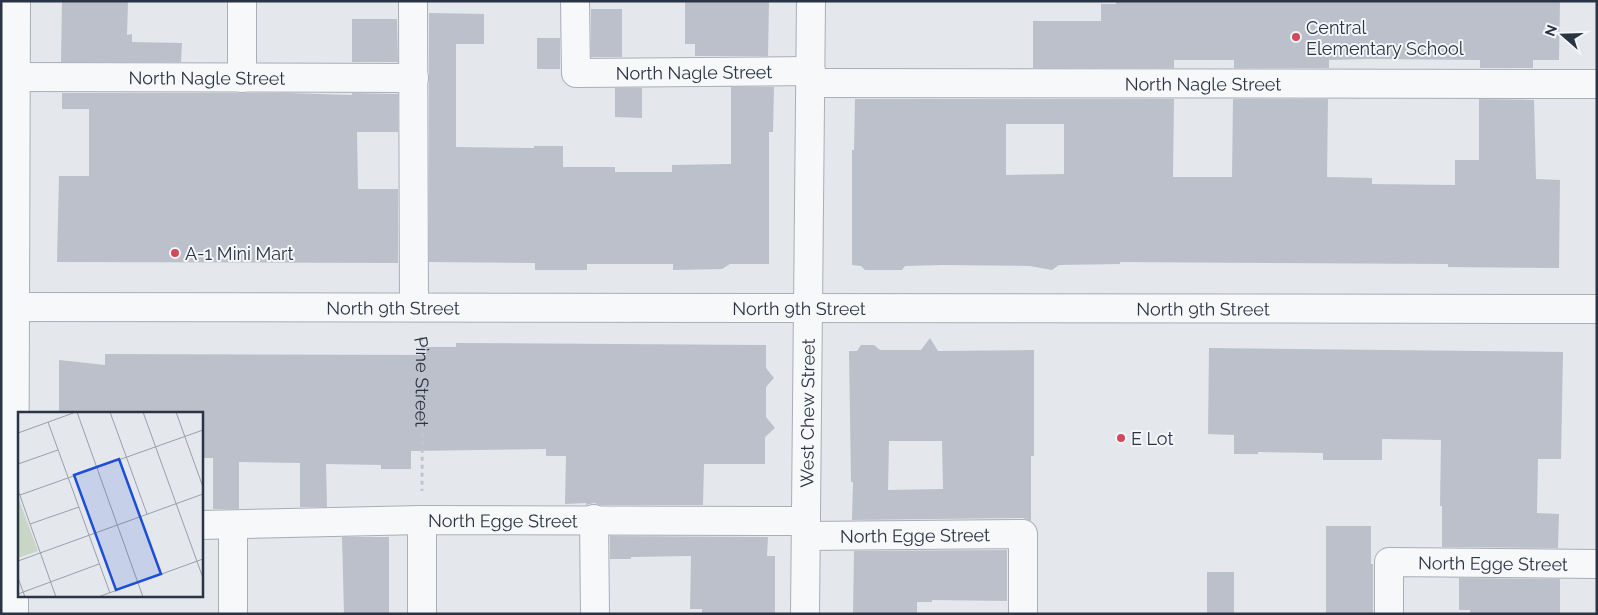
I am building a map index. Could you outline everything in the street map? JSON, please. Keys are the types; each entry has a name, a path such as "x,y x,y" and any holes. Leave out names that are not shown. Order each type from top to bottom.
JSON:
{"street":[{"path":"14,614 8,307 9,77 16,1"},
{"path":"242,1 242,78"},
{"path":"413,1 414,308"},
{"name":"North Nagle Street","path":"575,1 576,72 811,77 1597,84"},
{"name":"West Chew Street","path":"805,614 811,1"},
{"name":"North Nagle Street","path":"9,77 414,78"},
{"name":"North 9th Street","path":"8,307 1597,310"},
{"path":"594,519 595,614"},
{"name":"North Egge Street","path":"202,525 422,520 594,519 806,528 1023,534 1023,614"},
{"path":"422,520 422,614"},
{"path":"233,525 233,614"},
{"name":"North Egge Street","path":"1389,614 1389,562 1597,564"}],"path":[{"name":"Pine Street","path":"414,308 423,347 422,520"}],"building":[{"path":"62,1 128,1 127,35 132,34 132,42 182,43 181,62 61,62"},
{"path":"685,1 769,1 768,56 695,56 695,44 685,44"},
{"name":"Central Elementary School","path":"1116,1 1560,1 1559,60 1533,60 1533,68 1480,68 1480,60 1368,59 1329,60 1329,68 1234,68 1234,60 1174,60 1174,68 1033,68 1033,21 1101,21 1101,4 1116,4"},
{"path":"591,9 622,9 622,57 591,57"},
{"path":"429,13 484,14 484,44 456,44 456,147 534,148 534,146 563,146 563,167 615,167 615,172 672,172 672,165 731,164 731,87 774,87 773,132 769,132 769,264 730,264 722,269 673,270 673,264 587,264 587,270 535,270 535,263 429,262"},
{"path":"352,19 397,19 398,62 352,62"},
{"path":"537,38 560,38 560,69 537,69"},
{"path":"615,88 642,88 642,118 615,117"},
{"path":"62,93 398,94 398,132 357,132 358,189 398,189 398,263 57,262 59,176 89,176 89,109 62,109"},
{"path":"855,99 1174,99 1173,177 1232,177 1233,99 1328,99 1327,177 1372,178 1372,184 1455,185 1455,160 1479,160 1479,99 1534,100 1536,179 1560,180 1559,268 1448,267 1448,264 1120,262 1120,264 1059,265 1052,270 1030,266 942,265 905,266 902,270 865,270 861,266 852,265 852,150 854,150","holes":["1006,124 1064,124 1064,174 1006,175"]},
{"path":"930,338 938,351 1034,350 1034,456 1031,456 1031,521 1023,518 852,520 853,482 851,482 849,351 857,351 861,345 874,345 880,350 921,350","holes":["889,441 942,441 943,489 888,490"]},
{"path":"456,343 766,345 766,368 774,378 766,387 766,417 775,428 765,437 765,464 704,464 703,505 600,505 594,503 586,505 586,503 565,504 566,456 546,456 546,449 411,451 411,469 381,469 381,465 326,464 327,507 300,507 300,463 239,462 239,509 213,509 213,458 202,458 202,412 59,412 59,360 105,365 105,354 426,355 426,347 456,347"},
{"path":"1209,348 1563,352 1561,459 1538,459 1537,513 1559,514 1558,548 1442,547 1442,506 1440,506 1441,440 1382,439 1382,460 1323,460 1323,453 1258,452 1258,454 1234,454 1234,435 1208,434"},
{"path":"1326,526 1371,526 1373,614 1326,614"},
{"path":"610,536 768,537 767,556 775,556 775,614 702,614 702,609 690,609 691,556 610,559"},
{"path":"342,537 389,537 389,614 344,614"},
{"path":"1007,550 1007,601 932,600 932,602 917,602 917,614 853,614 854,551"},
{"path":"1207,572 1234,572 1234,614 1207,614"},
{"path":"1459,578 1560,579 1560,614 1470,614 1470,610 1459,610"}],"place":[{"name":"Central Elementary School","path":"1296,37"},
{"name":"A-1 Mini Mart","path":"175,253"},
{"name":"E Lot","path":"1121,438"}]}
